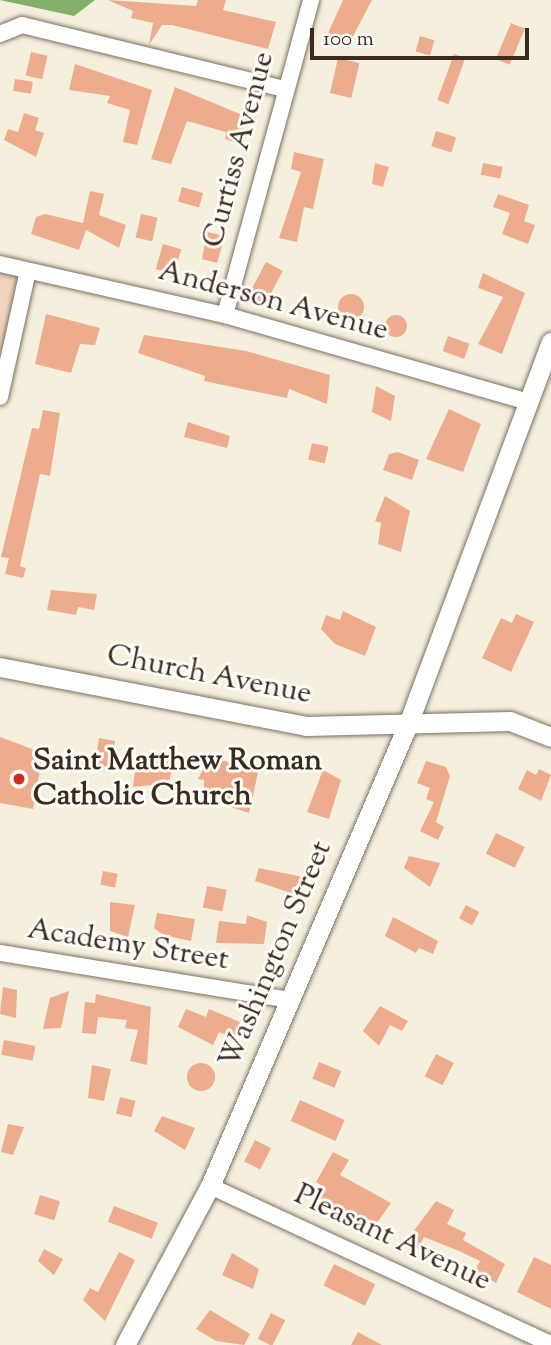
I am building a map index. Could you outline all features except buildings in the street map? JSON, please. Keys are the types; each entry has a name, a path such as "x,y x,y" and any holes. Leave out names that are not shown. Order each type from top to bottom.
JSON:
{"main road":[{"name":"Washington Street","path":"125,1345 210,1186 408,724 551,342"},
{"name":"Church Avenue","path":"0,667 306,726 510,721 551,737"}],"street":[{"name":"Curtiss Avenue","path":"225,315 284,89 311,0"},
{"path":"0,34 22,25 284,89"},
{"name":"Anderson Avenue","path":"0,264 225,315 529,402"},
{"path":"0,397 28,271"},
{"name":"Academy Street","path":"0,953 289,1000"},
{"name":"Pleasant Avenue","path":"210,1186 551,1344"}],"shaded area":[{"path":"0,264 28,271 0,397"}],"green space":[{"path":"0,0 95,0 74,16"}],"place":[{"name":"Saint Matthew Roman Catholic Church","path":"19,779"}]}
